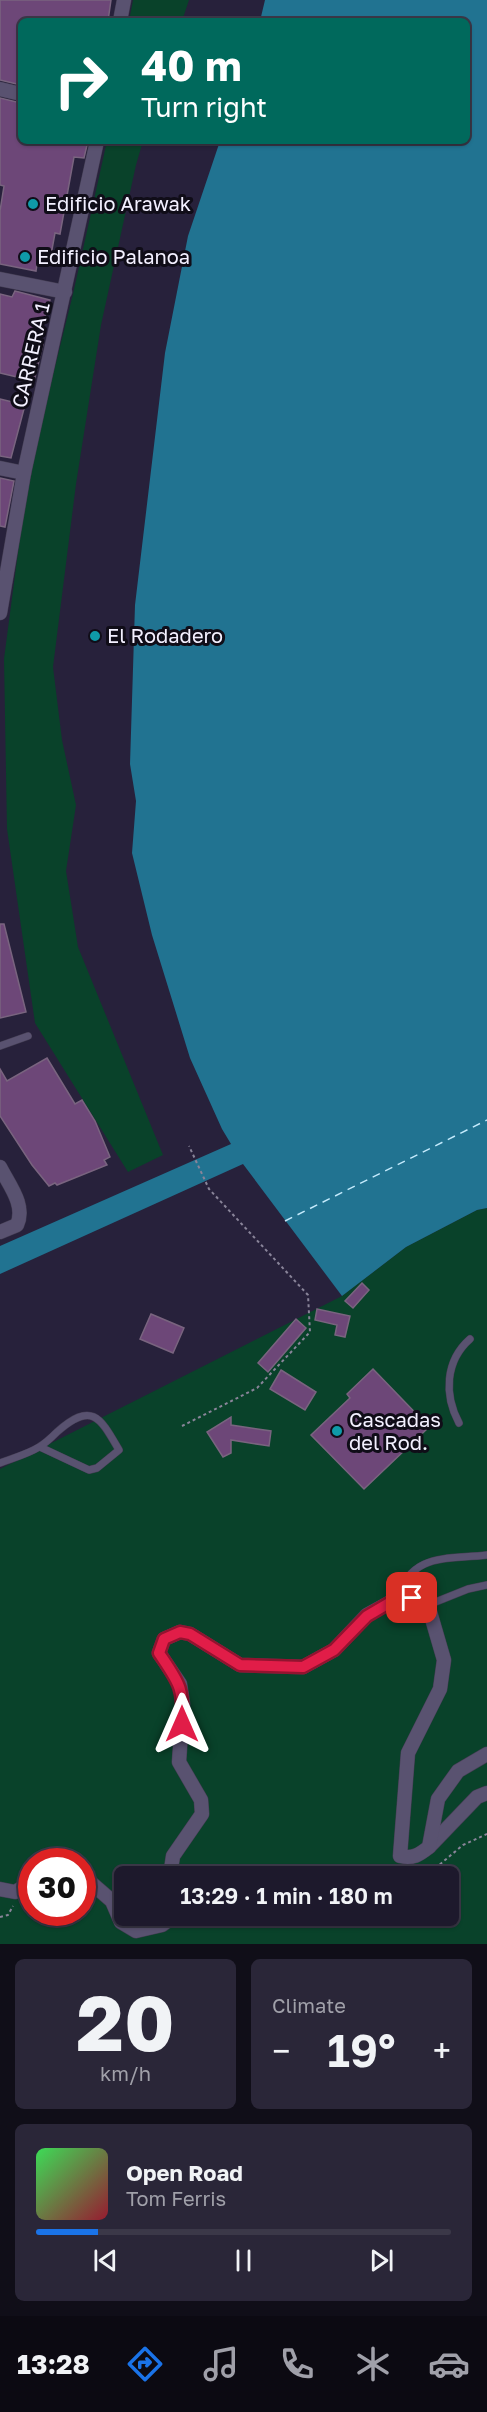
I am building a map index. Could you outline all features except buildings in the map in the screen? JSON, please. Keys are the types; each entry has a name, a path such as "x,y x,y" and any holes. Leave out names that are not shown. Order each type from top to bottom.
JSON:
{"street":[{"path":"121,18 124,0"},
{"path":"0,89 18,93"},
{"name":"CARRERA 1","path":"0,613 24,473 97,144"},
{"path":"0,279 65,292"},
{"path":"0,468 24,473"},
{"path":"0,1167 19,1203 22,1215 17,1225 0,1232"},
{"path":"172,1866 173,1856 202,1814 201,1800 179,1762 183,1704 180,1684 159,1653 164,1639 180,1632 190,1634 240,1665 303,1667 334,1650 367,1616 396,1599 412,1598 428,1605 444,1660 440,1689 408,1754 400,1856 417,1857 477,1797 487,1793"},
{"path":"429,1847 438,1800 458,1771 487,1754"},
{"path":"96,1887 112,1901 114,1906"},
{"path":"0,1889 15,1892 18,1890"},
{"path":"127,1926 136,1932 158,1926"}],"lane":[{"path":"0,1046 28,1036"},
{"path":"459,1423 450,1407 450,1377 458,1349 470,1339"},
{"path":"0,1463 40,1447 73,1418 89,1415 103,1424 119,1450 97,1468 89,1470 40,1447"},
{"path":"396,1599 402,1584 417,1567 429,1562 487,1556"},
{"path":"428,1605 468,1589 487,1585"}],"path":[{"path":"182,1426 257,1389 310,1332 308,1295 208,1189 189,1146"},
{"path":"438,1866 463,1845 487,1834"},
{"path":"0,1917 8,1915 15,1903 15,1892"}],"green space":[{"path":"133,0 189,0 183,18 130,18"},
{"path":"106,144 142,144 101,325 76,484 53,667 62,740 76,805 66,871 78,947 163,1155 128,1172 35,1023 7,829 4,659 28,476 73,294"},
{"path":"487,1208 487,1944 0,1944 0,1469 342,1296 406,1247 477,1210"}],"water":[{"path":"265,0 487,0 487,1208 477,1210 406,1247 342,1296 243,1164 0,1274 0,1246 231,1144 190,1058 152,935 132,853 136,801 130,764 135,605 165,353 188,236 219,144 470,144 470,18 261,18"}],"ferry route":[{"path":"285,1221 487,1120"}],"place":[{"name":"Edificio Arawak","path":"33,204"},
{"name":"Edificio Palanoa","path":"25,257"},
{"name":"El Rodadero","path":"95,636"},
{"name":"Cascadas del Rod.","path":"337,1431"}],"route":[{"path":"182,1724 183,1704 180,1684 159,1653 164,1639 180,1632 190,1634 240,1665 303,1667 334,1650 367,1616 396,1599 412,1598"}]}
